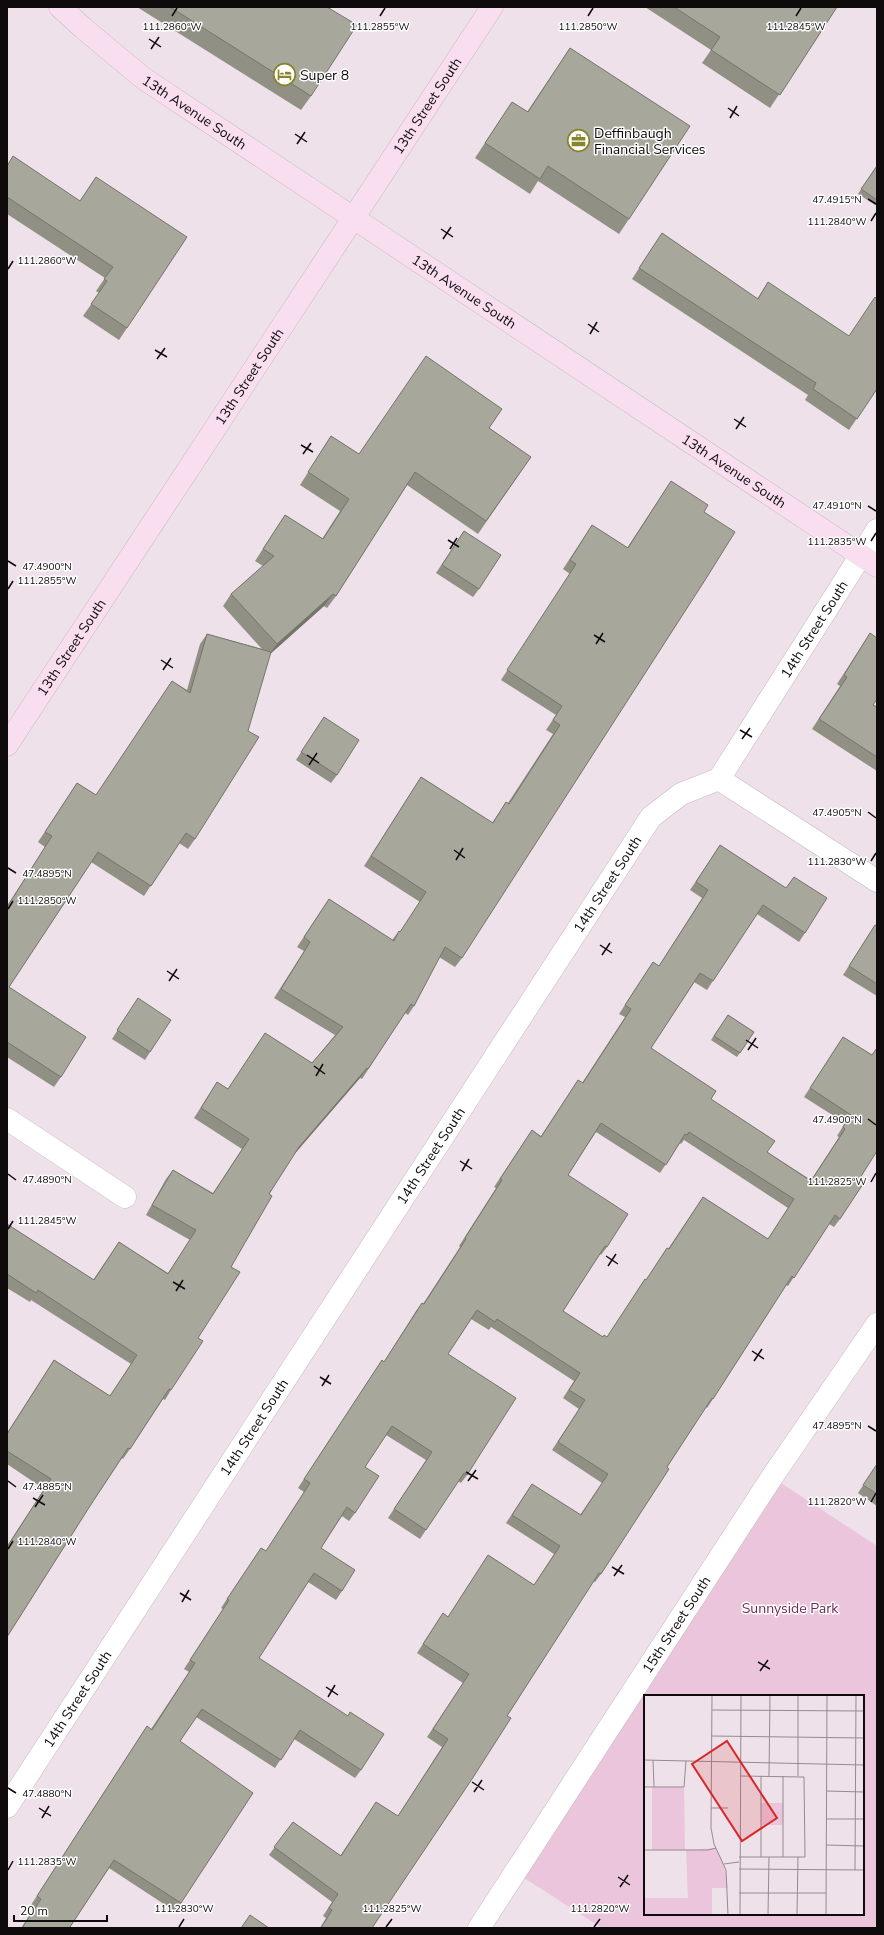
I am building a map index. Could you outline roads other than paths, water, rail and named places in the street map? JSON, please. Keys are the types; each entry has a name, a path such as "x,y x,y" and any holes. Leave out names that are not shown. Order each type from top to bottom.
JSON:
{"street":[{"name":"13th Avenue South","path":"60,7 143,78 869,561"},
{"name":"13th Street South","path":"7,745 492,7"},
{"name":"14th Street South","path":"7,1807 651,817 681,794 719,779 869,561 877,530"},
{"path":"719,779 877,880"},
{"path":"7,1119 125,1197"},
{"name":"15th Street South","path":"479,1928 772,1477 877,1324"}],"place":[{"name":"Super 8","path":"284,75"},
{"name":"Deffinbaugh Financial Services","path":"578,141"}],"park label":[{"name":"Sunnyside Park","path":"790,1608"}]}
